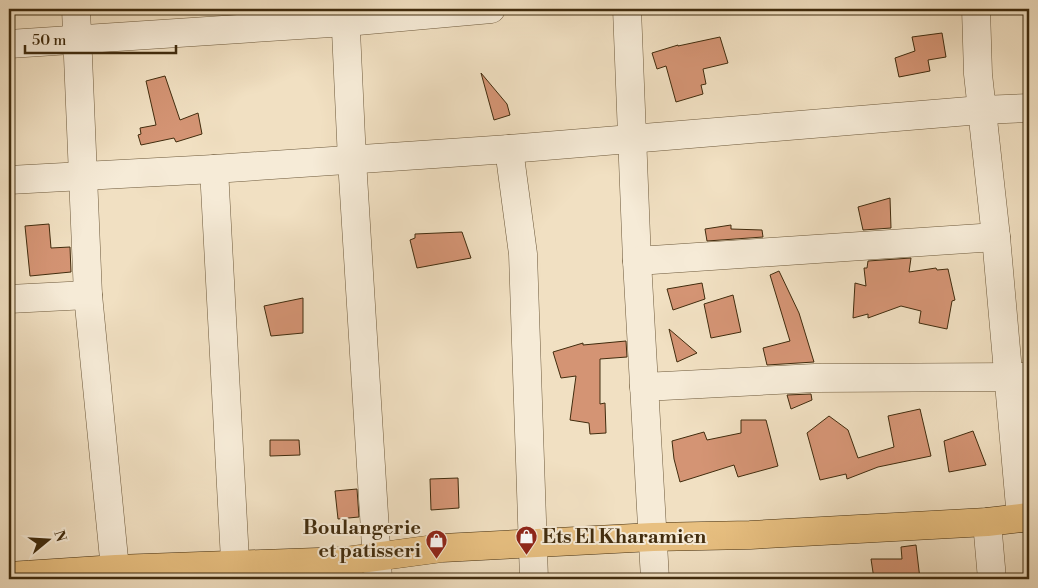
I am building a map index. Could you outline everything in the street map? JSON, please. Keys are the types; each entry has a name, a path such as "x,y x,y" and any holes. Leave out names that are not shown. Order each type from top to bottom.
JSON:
{"main road":[{"path":"9,576 235,572 345,561 377,568 442,548 653,537 750,535 987,522 1025,517"}],"street":[{"path":"76,9 88,295 116,574"},
{"path":"9,44 77,41 215,20 491,9"},
{"path":"627,9 636,261 655,579"},
{"path":"976,9 976,45 981,110 996,237 1018,378 1025,517"},
{"path":"346,15 352,160 377,568"},
{"path":"9,180 214,169 509,149 981,110 1029,108"},
{"path":"509,149 523,254 535,543 534,579"},
{"path":"214,169 235,572"},
{"path":"636,261 996,237"},
{"path":"9,299 88,295"},
{"path":"644,387 815,378 1018,378"},
{"path":"987,522 992,579"}],"building":[{"path":"942,33 946,57 928,60 930,71 899,77 895,58 915,51 912,37"},
{"path":"720,37 728,63 703,69 706,84 701,85 703,94 676,102 666,66 657,69 652,53 678,45"},
{"path":"481,73 507,104 510,115 494,120"},
{"path":"165,76 180,120 198,113 202,134 176,142 174,138 141,145 138,135 141,134 140,128 156,125 146,81"},
{"path":"890,198 891,228 863,230 858,207"},
{"path":"49,224 51,248 70,247 71,272 30,276 25,226"},
{"path":"731,225 731,229 762,230 763,237 707,241 705,229"},
{"path":"462,232 471,258 417,268 410,240 415,238 415,234"},
{"path":"911,258 909,272 936,268 937,270 948,269 955,300 952,301 947,329 919,323 921,311 901,306 868,318 868,314 853,318 855,283 866,286 864,268 867,268 868,261"},
{"path":"779,271 799,313 814,362 767,365 763,348 790,341 770,275"},
{"path":"702,283 705,299 673,310 667,289"},
{"path":"733,295 741,332 711,338 704,304"},
{"path":"303,298 303,333 271,336 264,306"},
{"path":"669,329 697,353 677,362"},
{"path":"626,341 627,357 600,359 600,404 605,403 606,433 590,434 589,423 570,420 576,376 561,378 553,352 583,343 583,345"},
{"path":"811,394 812,400 791,409 787,395"},
{"path":"920,409 931,456 878,467 847,479 846,474 820,480 807,433 829,416 848,430 858,458 894,447 888,416"},
{"path":"741,420 766,420 778,466 738,477 734,465 680,482 672,441 704,432 707,440 741,433"},
{"path":"973,431 986,465 949,472 944,441"},
{"path":"270,440 299,440 300,455 270,456"},
{"path":"458,478 459,508 431,510 430,479"},
{"path":"357,489 359,517 338,519 335,491"},
{"path":"916,545 920,579 874,579 871,559 902,559 901,547"}],"place":[{"name":"Ets El Kharamien","path":"526,556"},
{"name":"Boulangerie et patisseri","path":"437,559"}]}
